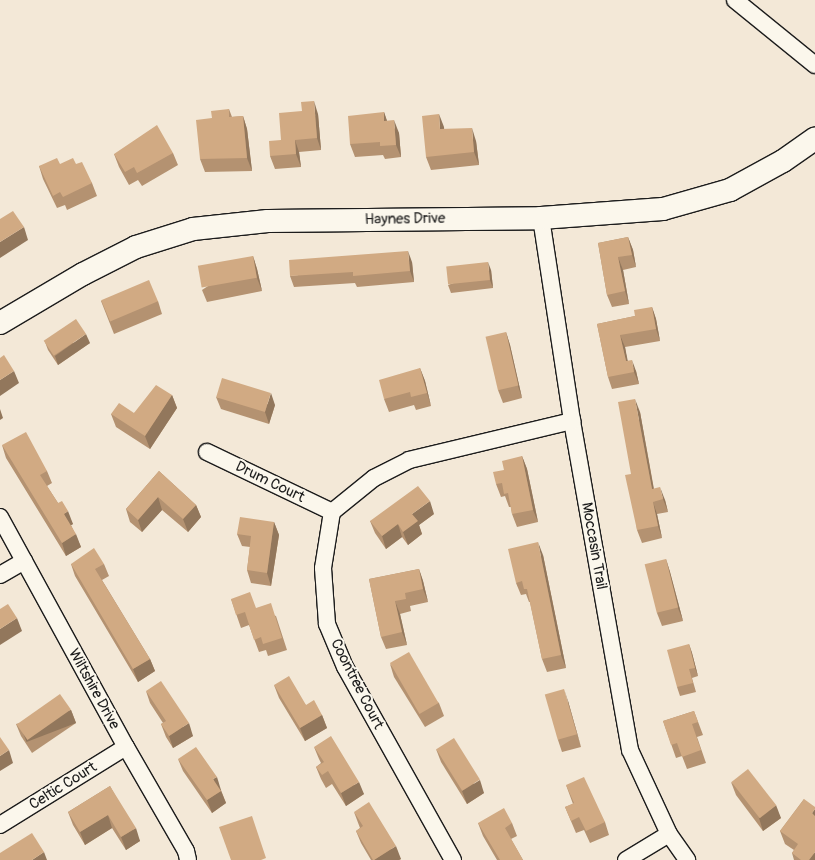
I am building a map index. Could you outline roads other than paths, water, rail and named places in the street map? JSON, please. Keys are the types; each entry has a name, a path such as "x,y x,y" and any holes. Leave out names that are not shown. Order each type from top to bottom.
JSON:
{"street":[{"path":"735,0 815,65"},
{"name":"Haynes Drive","path":"0,323 83,274 136,247 193,229 268,220 541,218 663,209 730,190 783,161 815,139"},
{"name":"Moccasin Trail","path":"541,218 572,421 630,750 669,834 687,860"},
{"path":"332,512 374,478 409,460 572,421"},
{"name":"Drum Court","path":"208,452 332,512"},
{"name":"Coontree Court","path":"332,512 323,568 327,624 346,666 453,860"},
{"name":"Wiltshire Drive","path":"0,517 126,747 186,851 188,860"},
{"path":"0,575 24,561"},
{"name":"Celtic Court","path":"0,825 126,747"},
{"path":"626,860 669,834"}]}
